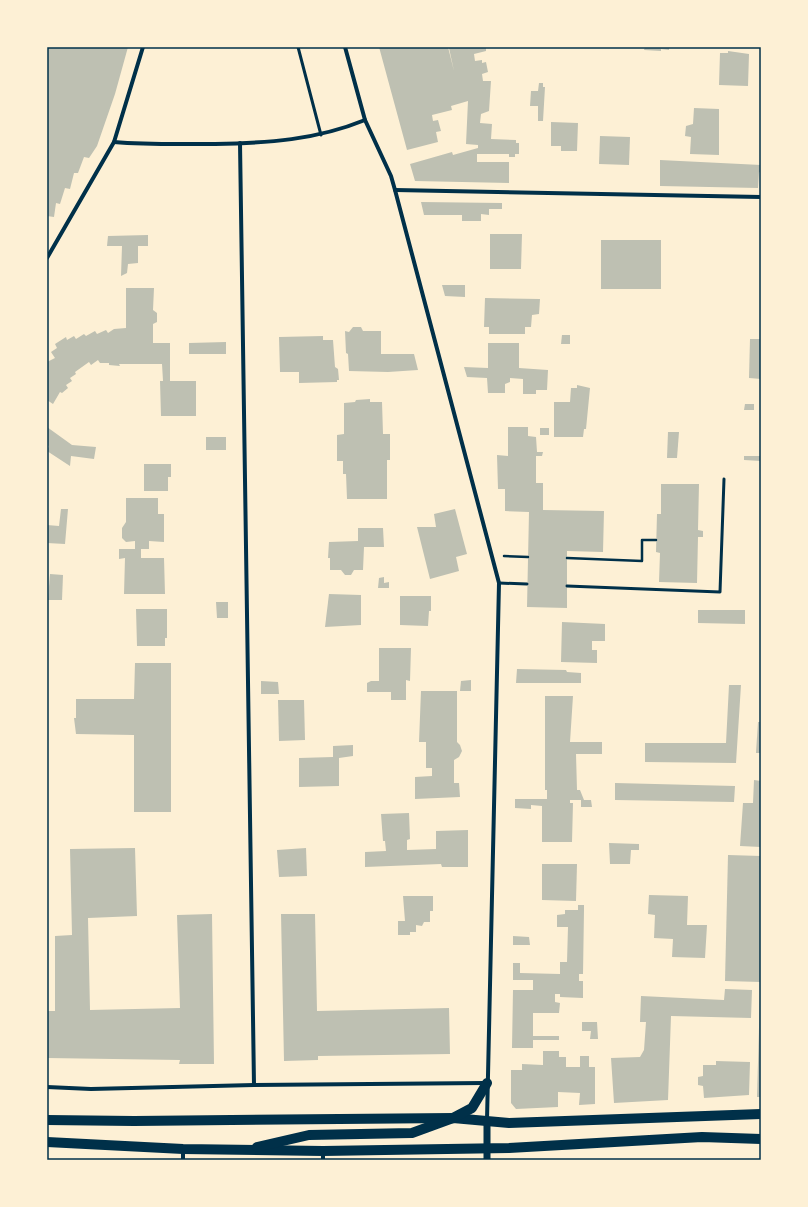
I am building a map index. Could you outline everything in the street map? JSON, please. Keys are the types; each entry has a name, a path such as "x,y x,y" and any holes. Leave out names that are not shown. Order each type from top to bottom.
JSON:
{"main road":[{"path":"242,1151 309,1135 412,1133 453,1118 472,1108 488,1083"},
{"path":"47,1120 134,1121 453,1118 487,1122 514,1123 761,1114"},
{"path":"47,1142 323,1156 702,1137 761,1139"}],"street":[{"path":"47,258 114,142 143,47"},
{"path":"345,47 365,120 391,176 499,583 487,1160"},
{"path":"114,142 161,145 240,143 321,135 365,120"},
{"path":"240,143 254,1085"},
{"path":"395,190 761,197"},
{"path":"47,1087 92,1089 254,1085 488,1083"},
{"path":"183,1149 183,1160"}],"lane":[{"path":"298,47 321,135"},
{"path":"567,586 720,592 724,479"},
{"path":"499,583 527,584"}],"path":[{"path":"567,558 642,561 642,540 656,540"},
{"path":"493,556 528,557"}],"building":[{"path":"47,47 128,47 115,94 97,146 89,158 84,157 78,173 74,173 70,189 65,188 60,204 56,203 54,217 47,216"},
{"path":"379,47 448,47 454,71 449,48 486,47 486,51 474,54 475,61 482,60 482,63 486,62 488,72 482,74 483,81 491,81 489,111 481,114 480,123 492,124 491,139 516,140 516,143 519,143 519,154 515,154 515,157 509,157 509,154 477,154 477,162 509,162 509,183 415,181 410,164 452,152 453,155 478,148 478,145 466,144 468,101 451,106 452,110 432,115 433,121 438,120 441,131 436,132 438,142 407,150"},
{"path":"645,47 669,47 669,50 644,50"},
{"path":"728,51 749,54 748,86 719,85 720,53 728,53"},
{"path":"539,83 543,83 543,87 545,87 543,121 538,121 538,106 530,106 531,91 538,91"},
{"path":"694,108 719,109 719,155 690,154 691,137 685,136 686,126 693,124"},
{"path":"551,122 578,123 577,151 561,151 561,146 551,146"},
{"path":"600,136 630,137 629,165 599,164"},
{"path":"660,160 761,165 758,188 660,186"},
{"path":"421,202 502,203 502,209 489,209 489,215 481,214 481,221 462,221 462,215 424,215"},
{"path":"490,234 522,234 521,269 490,269"},
{"path":"148,235 148,246 138,246 138,263 128,264 127,273 121,276 122,246 107,246 108,236"},
{"path":"601,240 661,240 661,289 601,289"},
{"path":"442,285 465,285 465,297 445,296"},
{"path":"126,288 154,288 153,310 157,313 157,322 153,324 153,343 170,343 170,381 196,381 196,416 161,416 160,381 163,381 162,364 119,364 120,366 109,365 109,363 100,363 98,360 91,365 89,362 75,372 76,374 70,378 72,381 66,385 68,388 62,393 60,392 53,404 47,400 47,362 55,358 51,352 57,348 55,344 66,337 67,340 74,336 76,339 84,334 86,336 95,331 97,334 106,330 108,333 114,329 126,328"},
{"path":"485,298 540,299 539,314 532,315 531,327 525,327 525,334 489,334 489,327 484,327"},
{"path":"353,327 361,327 363,331 381,331 381,354 414,354 418,370 388,372 349,371 345,331 349,332"},
{"path":"562,335 570,335 570,344 561,344"},
{"path":"323,336 323,340 333,340 335,367 338,369 339,380 337,380 337,382 299,383 299,372 280,372 279,337"},
{"path":"750,339 761,339 761,379 749,378"},
{"path":"226,342 226,354 189,354 189,343"},
{"path":"488,343 519,343 519,368 548,370 547,390 536,390 536,394 523,394 523,379 510,378 510,382 505,384 505,393 488,393 487,378 467,377 464,367 488,368"},
{"path":"577,385 590,388 586,429 584,429 583,437 554,437 554,402 570,402 571,388 577,388"},
{"path":"370,399 370,402 382,402 383,434 390,434 390,460 387,460 387,499 347,499 346,474 343,474 343,461 337,461 337,435 344,434 344,403"},
{"path":"745,404 754,404 754,410 744,410"},
{"path":"47,427 72,445 96,447 94,459 71,456 70,466 47,451 49,446 47,445"},
{"path":"508,427 528,427 528,436 536,437 537,452 543,452 542,456 536,456 536,483 543,483 543,510 604,511 603,552 567,551 567,608 527,607 529,512 505,511 505,489 498,489 497,455 508,456"},
{"path":"540,428 549,428 549,435 540,435"},
{"path":"668,432 679,432 677,458 667,458"},
{"path":"206,437 226,437 226,450 206,450"},
{"path":"744,456 761,456 761,461 744,460"},
{"path":"144,464 171,464 171,477 168,477 168,491 144,491"},
{"path":"661,484 699,484 698,530 703,531 703,537 698,537 697,583 659,582 660,553 656,552 657,514 661,514"},
{"path":"126,498 158,498 158,514 164,514 164,542 149,541 149,549 141,549 141,558 164,558 165,594 124,594 125,558 119,559 119,549 135,549 135,541 126,542 122,538 122,528 126,522"},
{"path":"61,509 68,509 65,544 47,543 47,525 59,526"},
{"path":"455,509 467,554 456,557 459,571 430,579 417,527 436,527 434,514"},
{"path":"358,528 383,528 384,547 364,547 363,570 354,570 351,575 345,575 341,570 330,570 330,558 328,558 329,542 358,541"},
{"path":"50,574 63,575 62,600 48,600"},
{"path":"384,577 384,583 389,582 389,588 378,588 379,578"},
{"path":"329,594 361,595 361,625 325,627"},
{"path":"400,596 431,596 431,611 429,611 428,626 400,625"},
{"path":"216,602 228,602 228,618 217,618"},
{"path":"136,609 167,609 167,638 165,638 165,646 137,646"},
{"path":"698,610 745,610 745,624 698,623"},
{"path":"562,622 605,624 605,641 592,641 592,650 597,650 597,663 561,662"},
{"path":"379,648 411,648 410,681 406,680 406,700 391,700 391,692 367,692 367,683 371,681 379,681"},
{"path":"135,663 171,663 171,812 134,812 134,735 76,734 74,718 76,718 76,699 134,699"},
{"path":"517,669 566,670 567,672 581,673 581,683 516,683"},
{"path":"471,680 471,691 460,691 461,681"},
{"path":"261,681 278,682 279,694 261,694"},
{"path":"729,685 741,685 736,763 645,762 645,743 726,743"},
{"path":"421,691 457,691 457,742 462,751 459,757 454,760 454,783 459,783 460,797 415,799 415,777 432,776 432,768 426,768 426,742 419,742"},
{"path":"545,696 573,696 570,742 602,742 602,754 576,754 577,790 580,790 584,800 591,800 592,807 581,807 581,800 570,800 570,803 573,803 572,842 542,842 542,806 531,805 531,809 515,808 515,799 547,799 547,790 545,790"},
{"path":"278,700 304,700 305,740 279,741"},
{"path":"758,722 761,722 761,753 756,753"},
{"path":"353,745 353,756 339,758 339,786 299,787 299,758 333,757 333,746"},
{"path":"754,780 761,781 761,847 740,846 743,803 753,803"},
{"path":"615,783 735,786 734,802 615,800"},
{"path":"409,813 410,839 407,840 407,850 436,849 436,831 468,830 468,867 442,867 441,864 365,867 365,852 386,851 385,841 383,841 381,814"},
{"path":"609,843 639,844 639,850 631,850 630,864 610,864"},
{"path":"135,848 137,916 88,918 90,1010 180,1008 177,915 212,914 214,1064 179,1064 180,1060 47,1058 47,1011 55,1011 55,936 72,935 70,849"},
{"path":"306,848 307,876 279,877 277,850"},
{"path":"728,855 761,856 761,982 725,981"},
{"path":"542,864 577,864 576,901 542,900"},
{"path":"649,895 688,896 687,925 707,925 705,958 672,957 673,939 654,938 655,915 648,914"},
{"path":"403,896 433,896 433,911 430,911 430,922 424,922 422,926 416,925 416,932 410,932 410,935 398,935 398,921 405,921"},
{"path":"578,905 584,905 583,974 579,974 579,981 583,981 583,998 560,997 560,994 555,994 555,1002 560,1003 559,1013 533,1013 533,1036 559,1036 559,1040 533,1040 533,1048 512,1048 513,990 533,990 533,980 513,980 513,963 520,963 520,973 560,974 560,962 567,962 568,927 557,927 557,915 565,914 565,910 578,910"},
{"path":"281,914 315,914 317,1011 449,1008 450,1054 318,1056 318,1060 284,1061"},
{"path":"513,936 529,937 530,945 513,945"},
{"path":"725,989 752,990 751,1018 671,1016 668,1100 614,1103 611,1058 640,1057 644,1050 646,1022 640,1022 641,996 724,1000"},
{"path":"760,993 761,1097 757,1097"},
{"path":"582,1022 597,1022 598,1039 590,1039 591,1031 582,1031"},
{"path":"543,1051 559,1051 559,1057 566,1057 566,1067 580,1067 580,1056 589,1056 589,1067 595,1067 595,1104 579,1105 580,1093 558,1092 558,1107 516,1109 511,1103 511,1070 522,1070 522,1064 543,1065"},
{"path":"716,1061 750,1062 749,1095 704,1098 703,1086 698,1085 698,1077 703,1076 703,1065 716,1065"}]}
